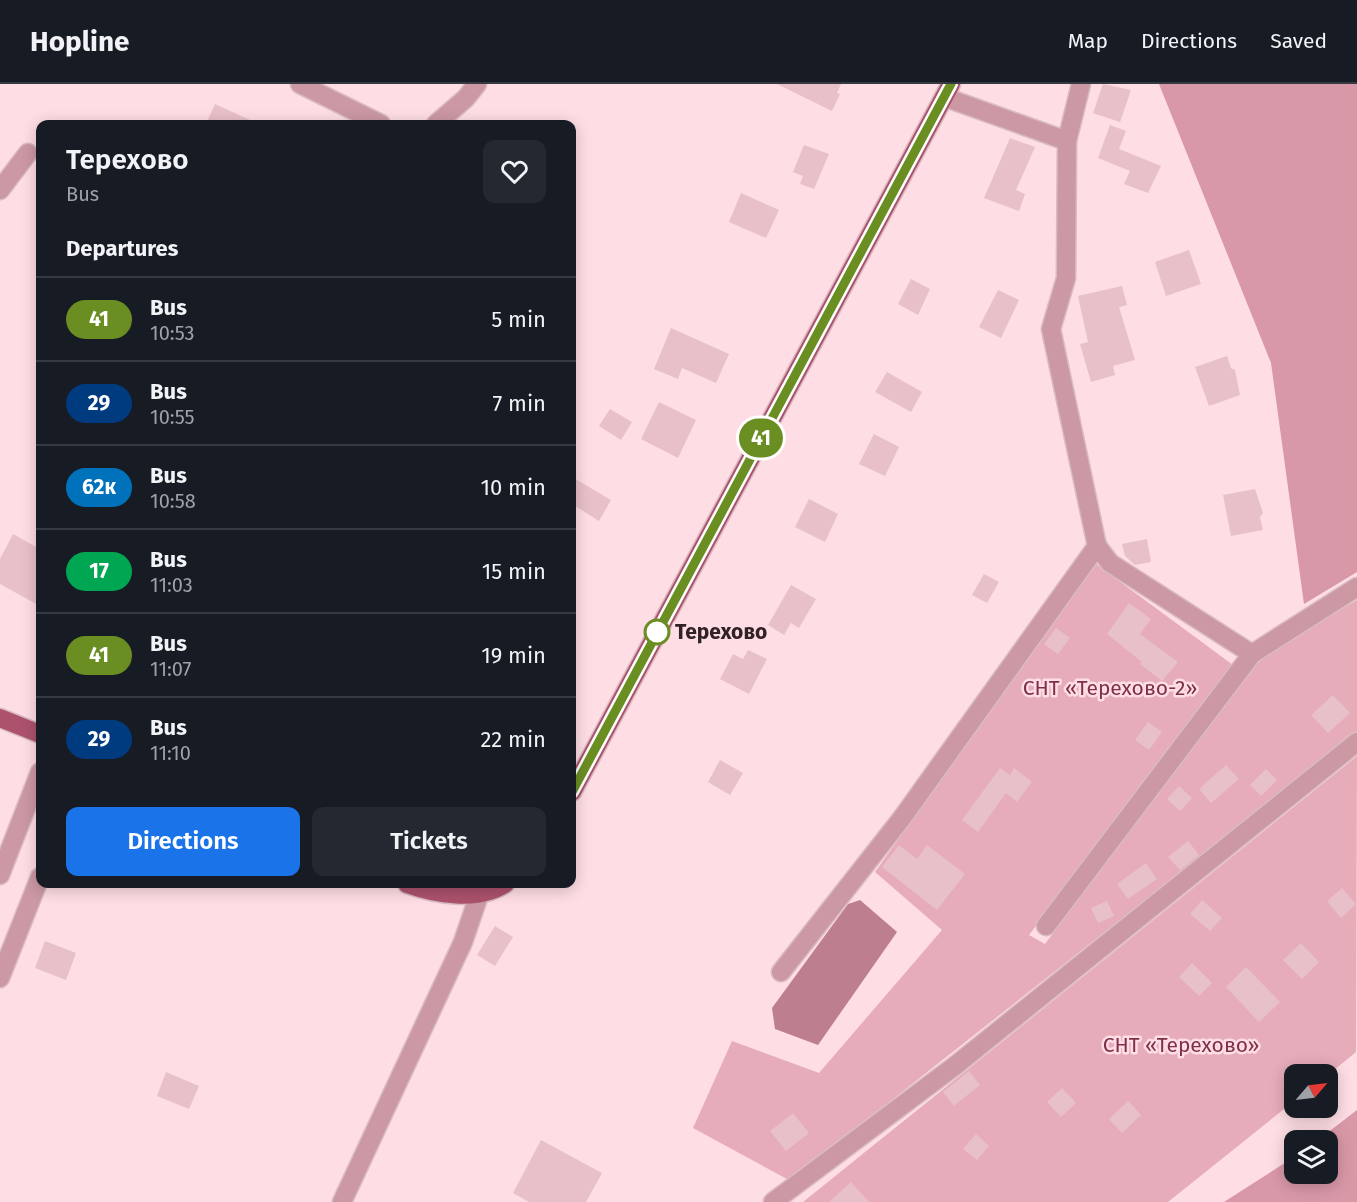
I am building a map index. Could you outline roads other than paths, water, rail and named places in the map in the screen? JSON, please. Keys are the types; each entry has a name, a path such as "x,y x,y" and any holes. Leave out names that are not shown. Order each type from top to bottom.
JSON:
{"main road":[{"path":"576,785 947,90"},
{"path":"0,718 36,732"},
{"path":"418,888 428,892 451,894 480,892 492,888"}],"street":[{"path":"300,84 373,120"},
{"path":"440,120 466,98 477,84"},
{"path":"1081,84 1067,141 1066,278 1052,329 1097,546 1110,563 1252,654"},
{"path":"947,90 1067,141"},
{"path":"0,190 28,153"},
{"path":"780,972 902,818 1097,546"},
{"path":"1046,926 1252,654 1357,587"},
{"path":"773,1202 956,1065 1357,742"},
{"path":"0,875 36,782"},
{"path":"0,978 36,887"},
{"path":"342,1202 463,942 480,892"}],"place":[{"name":"Терехово","path":"657,632"}],"park label":[{"name":"СНТ «Терехово-2»","path":"1110,688"},
{"name":"СНТ «Терехово»","path":"1181,1045"}]}
